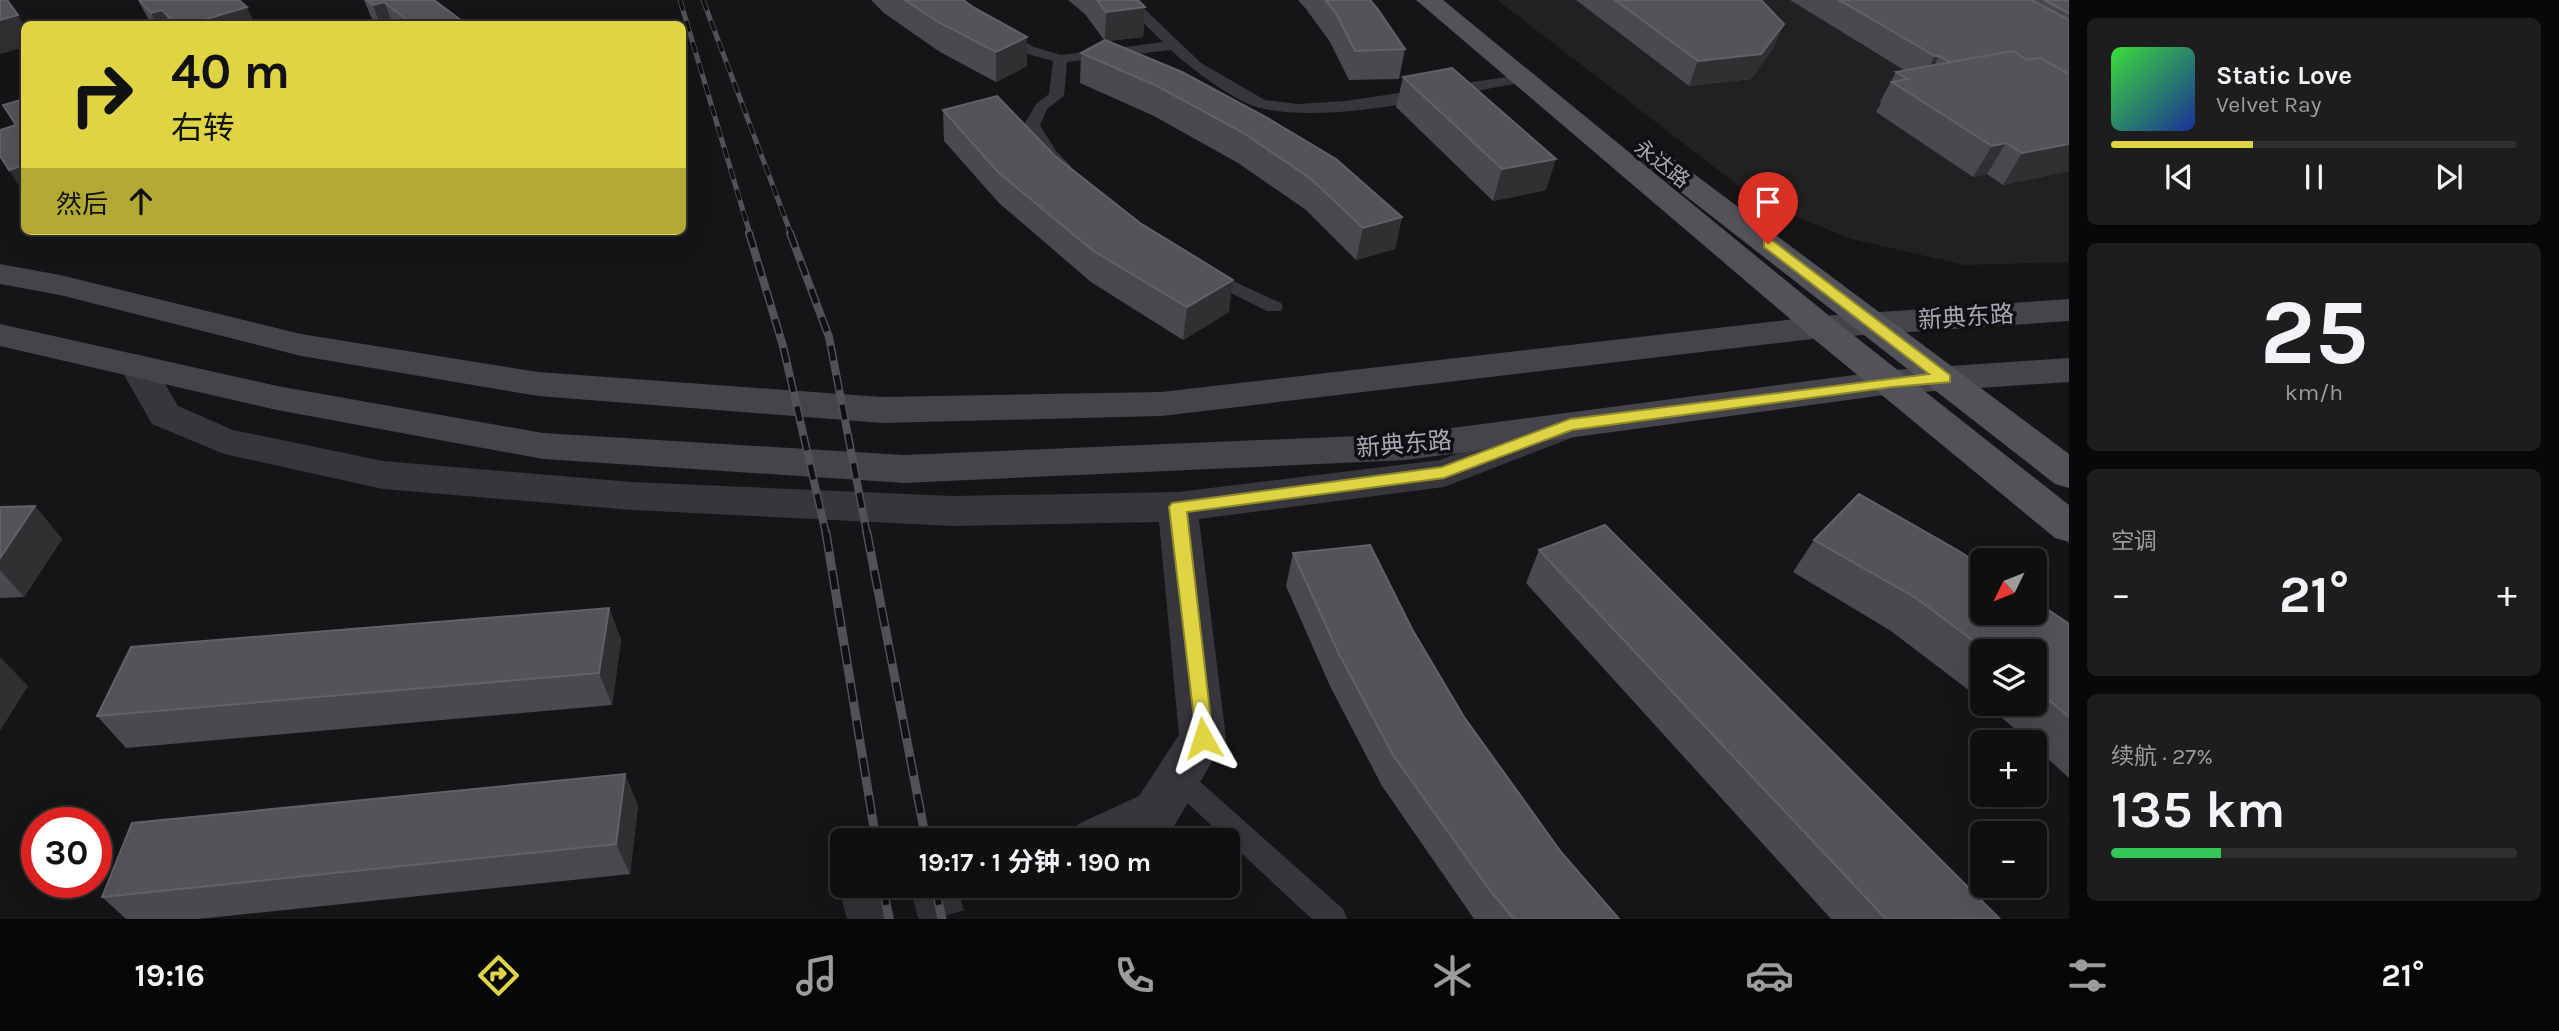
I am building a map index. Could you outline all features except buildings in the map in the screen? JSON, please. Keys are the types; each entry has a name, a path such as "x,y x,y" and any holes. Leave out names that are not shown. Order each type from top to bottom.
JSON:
{"main road":[{"name":"永达路","path":"1428,0 1821,327 2069,527"},
{"name":"永达路","path":"1453,0 2069,474"},
{"name":"新典东路","path":"0,274 60,285 301,345 538,384 882,410 1161,404 1821,327 2069,310"},
{"name":"新典东路","path":"0,335 277,398 543,446 904,469 1406,447 1892,382 2069,370"}],"street":[{"path":"137,366 165,415 224,441 383,475 632,496 953,511 1178,507 1444,473 1570,425"},
{"path":"1121,828 1156,811 1203,738 1178,507"}],"lane":[{"path":"1127,0 1196,66 1261,104 1298,109 1345,106 1520,79"},
{"path":"992,31 1029,50 1060,60 1174,45"},
{"path":"1060,60 1060,82 1056,96 1041,107 1032,124 1050,154 1081,182"},
{"path":"1192,264 1274,307"},
{"path":"1178,778 1333,919"}],"shaded area":[{"path":"1497,0 2069,0 2069,262 1964,265 1848,238 1757,200"}],"tunnel":[{"path":"847,919 923,898"}],"railway":[{"path":"680,0 750,234"},
{"path":"703,0 791,234"},
{"path":"749,233 783,346 826,534"},
{"path":"790,233 829,337 867,534"},
{"path":"826,533 874,828"},
{"path":"867,533 924,828"},
{"path":"885,898 889,919"},
{"path":"938,898 942,919"}],"route":[{"path":"1203,738 1178,507 1444,473 1570,425 1892,382 1944,378 1768,244"}]}
